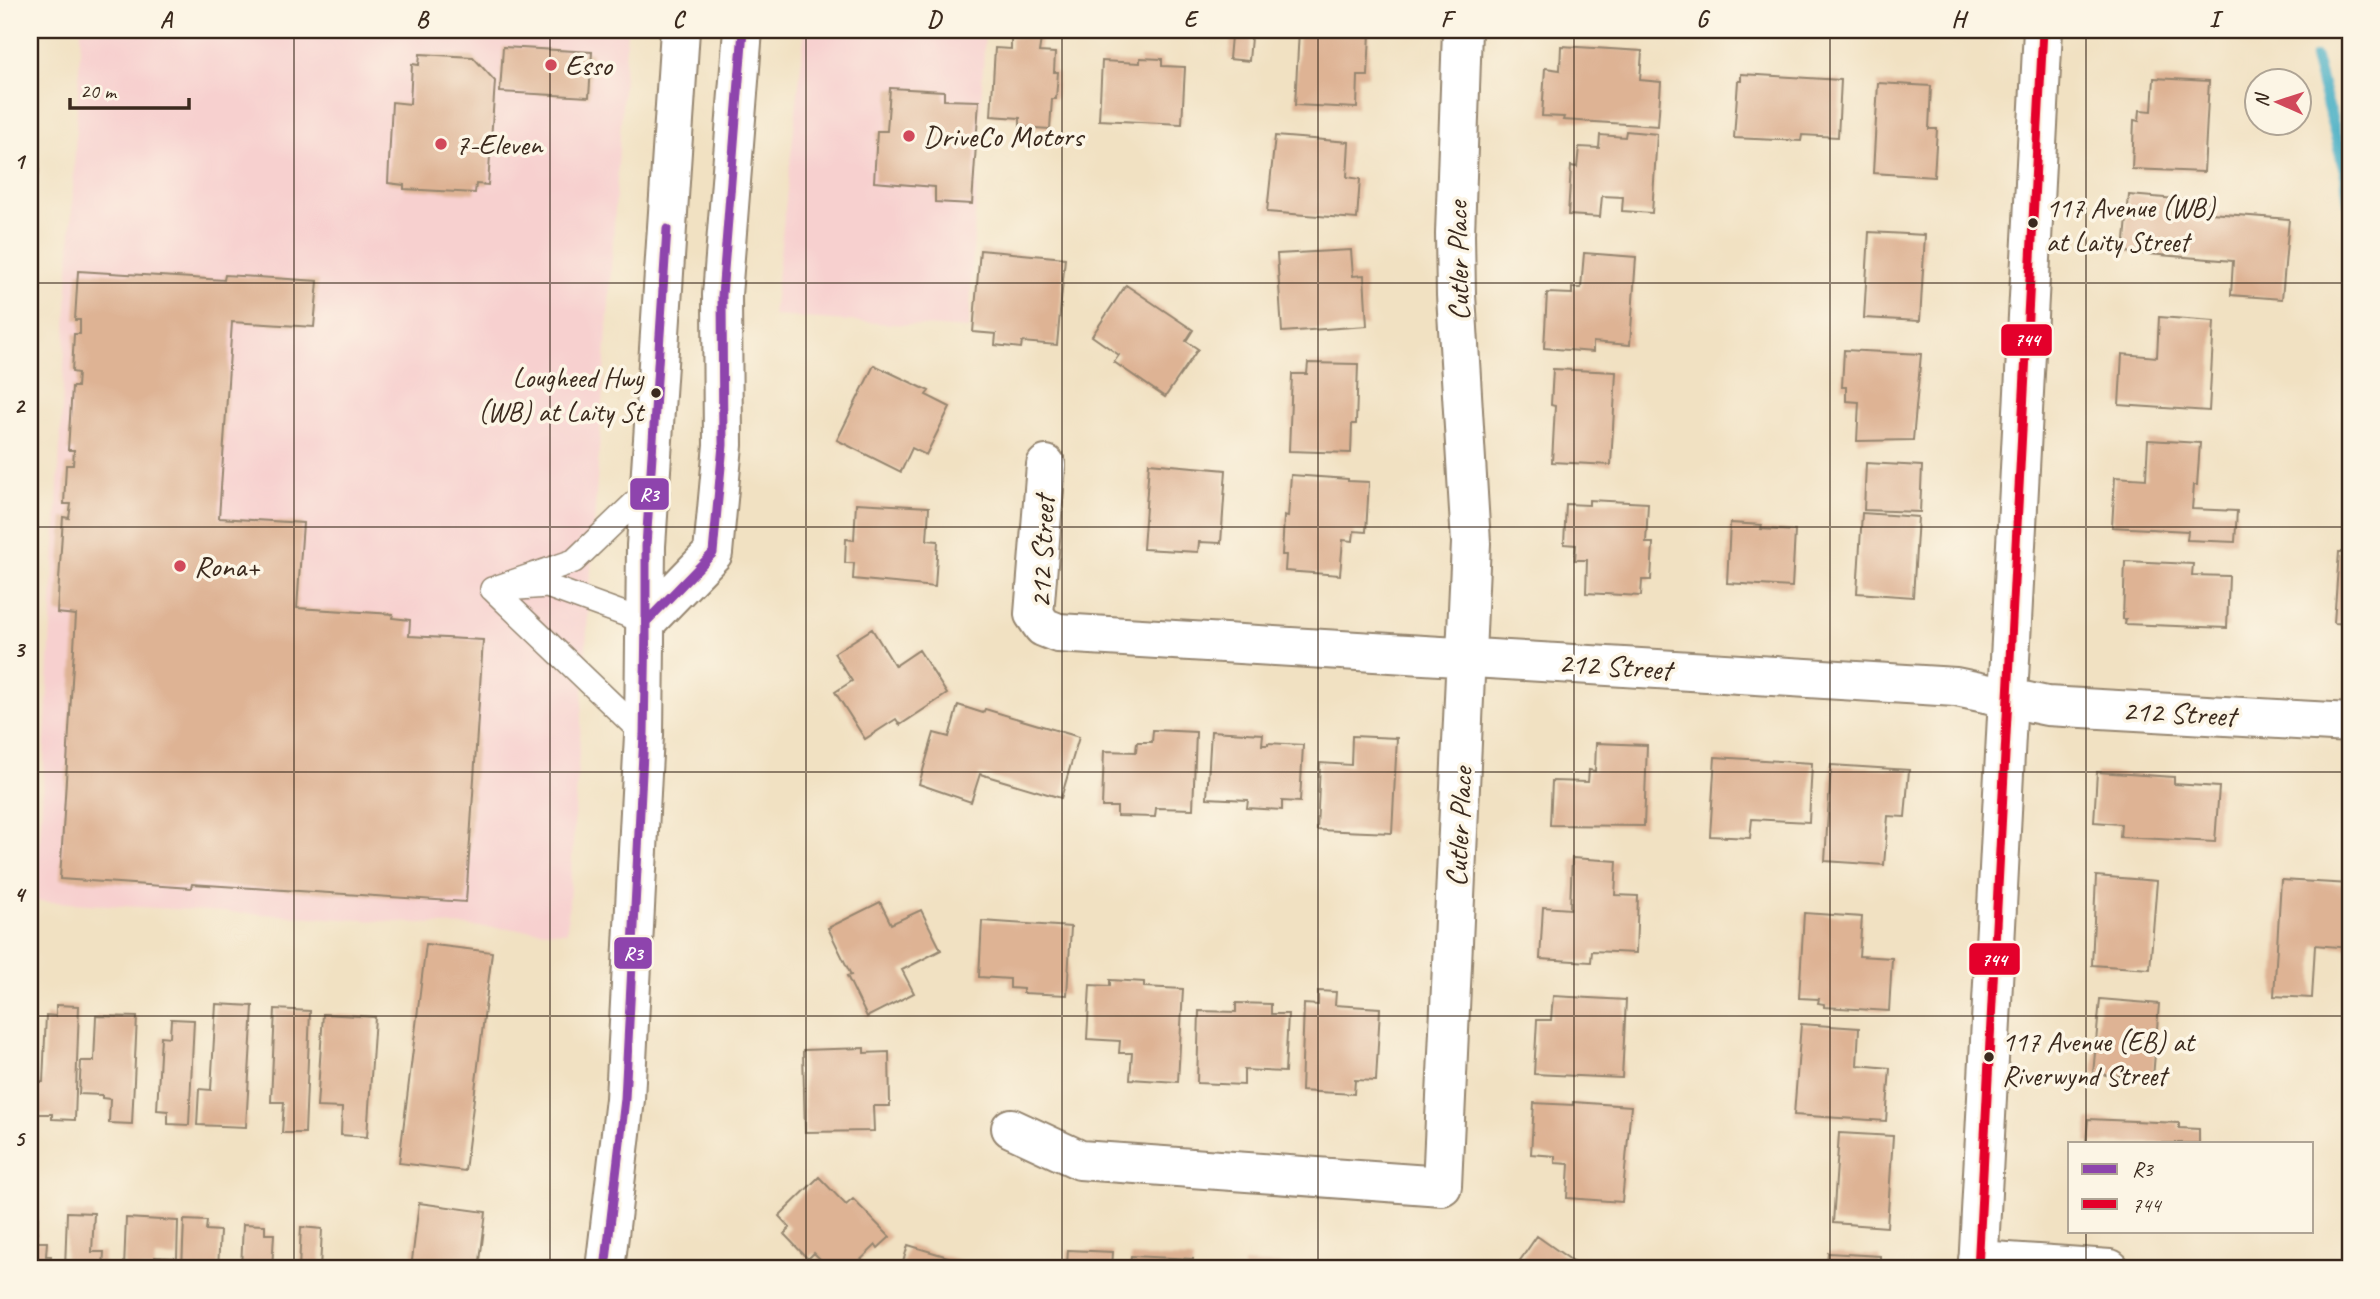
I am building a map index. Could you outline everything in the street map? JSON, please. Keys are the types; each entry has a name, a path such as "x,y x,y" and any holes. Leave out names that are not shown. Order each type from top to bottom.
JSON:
{"main road":[{"path":"605,1269 625,1099 644,735 646,547 680,30"},
{"path":"646,622 713,554 723,444 722,295 743,30"},
{"name":"Cutler Place","path":"1012,1128 1080,1160 1442,1186 1471,543 1456,295 1455,234 1462,30"},
{"path":"2043,30 1978,1265 2110,1269"},
{"name":"212 Street","path":"1046,465 1034,614 1043,627 1058,632 1956,687 2047,706 2350,723"}],"lane":[{"path":"492,589 574,561 649,489"},
{"path":"492,589 547,586 646,622"},
{"path":"492,589 644,735"}],"shaded area":[{"path":"81,30 627,30 567,932 37,901"},
{"path":"805,30 985,30 969,329 773,316"}],"building":[{"path":"1299,30 1370,32 1368,76 1358,76 1357,108 1295,105"},
{"path":"1231,36 1251,37 1249,61 1229,59"},
{"path":"1011,37 1041,39 1039,52 1055,53 1054,72 1058,72 1056,99 1052,99 1050,129 1020,127 1020,118 991,116 995,48 1011,49"},
{"path":"1561,46 1642,51 1640,80 1661,82 1658,126 1563,120 1564,117 1542,116 1545,68 1560,70"},
{"path":"503,47 592,52 589,97 500,92"},
{"name":"7-Eleven","path":"420,54 473,57 495,81 488,185 476,184 475,193 404,189 404,185 388,183 392,102 410,104 412,64 419,65"},
{"path":"1140,58 1162,59 1162,66 1185,67 1182,124 1099,120 1102,61 1140,63"},
{"path":"1741,74 1841,80 1838,137 1802,135 1801,141 1734,138 1738,81 1741,81"},
{"path":"2154,78 2209,81 2204,172 2132,169 2134,120 2139,121 2140,110 2152,111"},
{"path":"1878,83 1931,86 1929,129 1937,129 1934,177 1873,173"},
{"path":"890,88 944,91 944,100 979,101 972,204 935,202 935,187 874,182 877,131 887,131"},
{"path":"1626,131 1657,134 1652,213 1622,211 1623,197 1602,196 1600,217 1568,215 1571,166 1577,167 1579,147 1599,148 1600,135 1625,137"},
{"path":"1275,136 1349,142 1347,177 1360,179 1357,219 1267,212"},
{"path":"30,161 39,161 38,176 33,176 33,198 30,198"},
{"path":"2129,195 2212,202 2211,213 2289,219 2282,299 2231,295 2233,261 2124,252"},
{"path":"1869,232 1925,235 1920,321 1864,318"},
{"path":"980,250 1065,258 1057,345 1022,342 1021,348 995,345 996,334 973,332"},
{"path":"1351,250 1353,276 1364,275 1367,326 1282,332 1277,254"},
{"path":"1584,253 1636,257 1630,345 1593,342 1593,352 1544,348 1547,293 1572,294 1572,288 1581,288"},
{"name":"Rona+","path":"78,271 224,280 225,275 318,281 314,327 232,322 219,518 303,523 297,608 393,614 392,618 410,620 409,636 483,640 466,902 192,884 191,888 60,879 76,615 57,613 63,517 69,518 71,504 64,504 66,465 73,465 74,450 68,450 72,387 77,387 78,373 72,372 74,334 80,334 80,320 75,320"},
{"path":"1126,285 1193,330 1186,341 1198,349 1165,397 1114,362 1119,355 1092,336"},
{"path":"2159,317 2214,321 2209,411 2119,405 2122,354 2157,357"},
{"path":"1844,350 1921,354 1913,440 1857,441 1859,402 1846,401 1846,387 1842,387"},
{"path":"1308,363 1358,364 1356,424 1352,424 1351,453 1289,451 1292,374 1307,374"},
{"path":"874,365 929,391 926,395 950,407 926,455 912,448 901,472 837,440"},
{"path":"1553,369 1616,372 1611,465 1552,462 1555,406 1551,405"},
{"path":"2148,440 2200,443 2192,509 2237,511 2235,542 2187,540 2188,531 2112,527 2115,477 2146,479"},
{"path":"1149,463 1226,470 1221,543 1199,542 1198,552 1143,549"},
{"path":"1866,463 1922,466 1920,512 1864,510"},
{"path":"1291,475 1369,482 1366,532 1354,531 1353,541 1343,540 1340,575 1285,571 1286,555 1282,555 1284,516 1288,517"},
{"path":"1589,500 1648,503 1646,543 1653,543 1651,580 1642,580 1641,596 1586,593 1587,560 1575,560 1576,545 1564,544 1566,504 1589,505"},
{"path":"856,503 929,507 927,540 938,541 935,587 853,579 854,563 845,563 846,539 854,540"},
{"path":"1862,513 1918,517 1913,597 1857,593"},
{"path":"1730,523 1762,525 1761,529 1795,531 1792,587 1727,583"},
{"path":"2339,552 2350,552 2350,624 2334,623"},
{"path":"2125,561 2193,564 2192,575 2229,576 2227,628 2125,624"},
{"path":"872,629 895,666 919,650 947,694 900,725 896,719 865,739 835,692 852,681 834,653"},
{"path":"958,705 983,713 985,709 1079,737 1061,798 980,774 971,802 919,784 934,733 949,737"},
{"path":"1153,730 1196,732 1193,809 1156,808 1155,817 1117,816 1117,807 1102,807 1104,751 1136,752 1137,742 1152,742"},
{"path":"1211,731 1263,734 1262,745 1303,745 1300,802 1282,801 1282,810 1247,808 1248,800 1207,798"},
{"path":"1352,736 1397,738 1392,833 1317,830 1320,763 1351,765"},
{"path":"1596,743 1647,745 1644,826 1550,825 1552,781 1588,782 1589,770 1595,771"},
{"path":"1715,757 1812,763 1809,822 1752,819 1750,838 1710,836"},
{"path":"1831,765 1909,770 1905,817 1888,816 1884,865 1825,861"},
{"path":"2097,772 2174,777 2174,784 2219,787 2215,842 2120,837 2121,824 2094,822"},
{"path":"1572,858 1617,861 1615,895 1638,896 1636,953 1592,951 1591,962 1540,959 1543,907 1570,909"},
{"path":"2096,876 2157,881 2150,969 2092,965"},
{"path":"2281,880 2350,884 2350,948 2315,945 2312,998 2274,996"},
{"path":"880,902 891,924 921,910 941,950 902,970 914,993 867,1017 847,976 851,975 828,928"},
{"path":"1804,913 1862,917 1859,956 1892,958 1889,1011 1824,1007 1824,1004 1818,1003 1819,999 1799,998"},
{"path":"982,921 1071,927 1067,995 1023,993 1023,989 1010,988 1010,979 979,977"},
{"path":"426,944 492,952 465,1171 399,1163"},
{"path":"1110,980 1144,982 1144,987 1183,989 1178,1082 1130,1079 1132,1053 1119,1053 1120,1041 1087,1039 1090,985 1110,986"},
{"path":"1318,991 1336,992 1335,1005 1380,1008 1376,1081 1355,1080 1354,1094 1301,1091 1304,1004 1318,1005"},
{"path":"1553,996 1626,1000 1622,1078 1534,1074 1537,1020 1551,1020"},
{"path":"2100,999 2159,1004 2153,1078 2093,1074"},
{"path":"1236,1003 1271,1004 1271,1014 1288,1014 1285,1072 1244,1070 1244,1085 1197,1083 1199,1011 1236,1012"},
{"path":"216,1004 253,1006 246,1127 197,1125 199,1089 211,1090"},
{"path":"56,1005 79,1006 75,1120 52,1119 52,1114 32,1114 33,1082 43,1082 46,1015 56,1016"},
{"path":"275,1009 310,1011 305,1133 282,1133 284,1102 271,1102"},
{"path":"323,1014 375,1017 367,1137 341,1135 342,1108 317,1107"},
{"path":"96,1016 137,1017 132,1124 109,1123 110,1099 102,1098 102,1095 79,1094 81,1061 94,1061"},
{"path":"171,1019 194,1020 189,1125 168,1124 168,1111 157,1110 161,1036 170,1037"},
{"path":"1801,1024 1859,1028 1857,1065 1890,1068 1886,1121 1794,1115"},
{"path":"864,1048 864,1053 889,1052 890,1106 873,1106 874,1131 805,1132 803,1050"},
{"path":"1573,1102 1631,1106 1622,1202 1567,1198 1569,1164 1555,1163 1555,1156 1531,1154 1534,1103 1573,1105"},
{"path":"2088,1119 2179,1123 2179,1128 2199,1129 2199,1142 2086,1142"},
{"path":"1839,1133 1893,1136 1887,1227 1833,1223"},
{"path":"819,1177 846,1205 853,1199 890,1237 878,1248 876,1245 851,1269 830,1269 814,1253 808,1259 784,1234 790,1228 779,1216"},
{"path":"419,1203 486,1212 479,1269 411,1269"},
{"path":"30,1210 38,1211 37,1242 47,1242 46,1256 51,1256 50,1269 30,1269"},
{"path":"67,1212 94,1213 92,1252 104,1252 103,1269 65,1269"},
{"path":"126,1218 178,1221 177,1258 155,1257 154,1269 124,1269"},
{"path":"184,1220 207,1221 206,1230 220,1231 218,1269 182,1269"},
{"path":"243,1224 265,1225 265,1234 274,1234 272,1269 241,1269"},
{"path":"301,1227 322,1229 320,1269 299,1269"},
{"path":"1537,1236 1578,1265 1575,1269 1514,1269"},
{"path":"908,1245 988,1269 901,1269"},
{"path":"1068,1250 1113,1252 1112,1269 1054,1269 1054,1264 1067,1265"},
{"path":"1828,1253 1880,1256 1880,1269 1827,1269"},
{"path":"1131,1256 1193,1259 1192,1269 1130,1269"},
{"path":"1243,1263 1291,1265 1291,1269 1243,1269"}],"waterway":[{"path":"2315,58 2345,170 2350,209"}],"transit line":[{"name":"R3","path":"605,1269 625,1099 644,735 646,622 713,553 723,445 722,295 743,30"},
{"name":"744","path":"1978,1269 2043,30"},
{"name":"R3","path":"646,655 646,546 667,229"}],"place":[{"name":"Esso","path":"551,65"},
{"name":"DriveCo Motors","path":"909,136"},
{"name":"7-Eleven","path":"441,144"},
{"name":"117 Avenue (WB) at Laity Street","path":"2033,223"},
{"name":"Lougheed Hwy (WB) at Laity St","path":"656,393"},
{"name":"Rona+","path":"180,566"},
{"name":"117 Avenue (EB) at Riverwynd Street","path":"1989,1057"}]}
